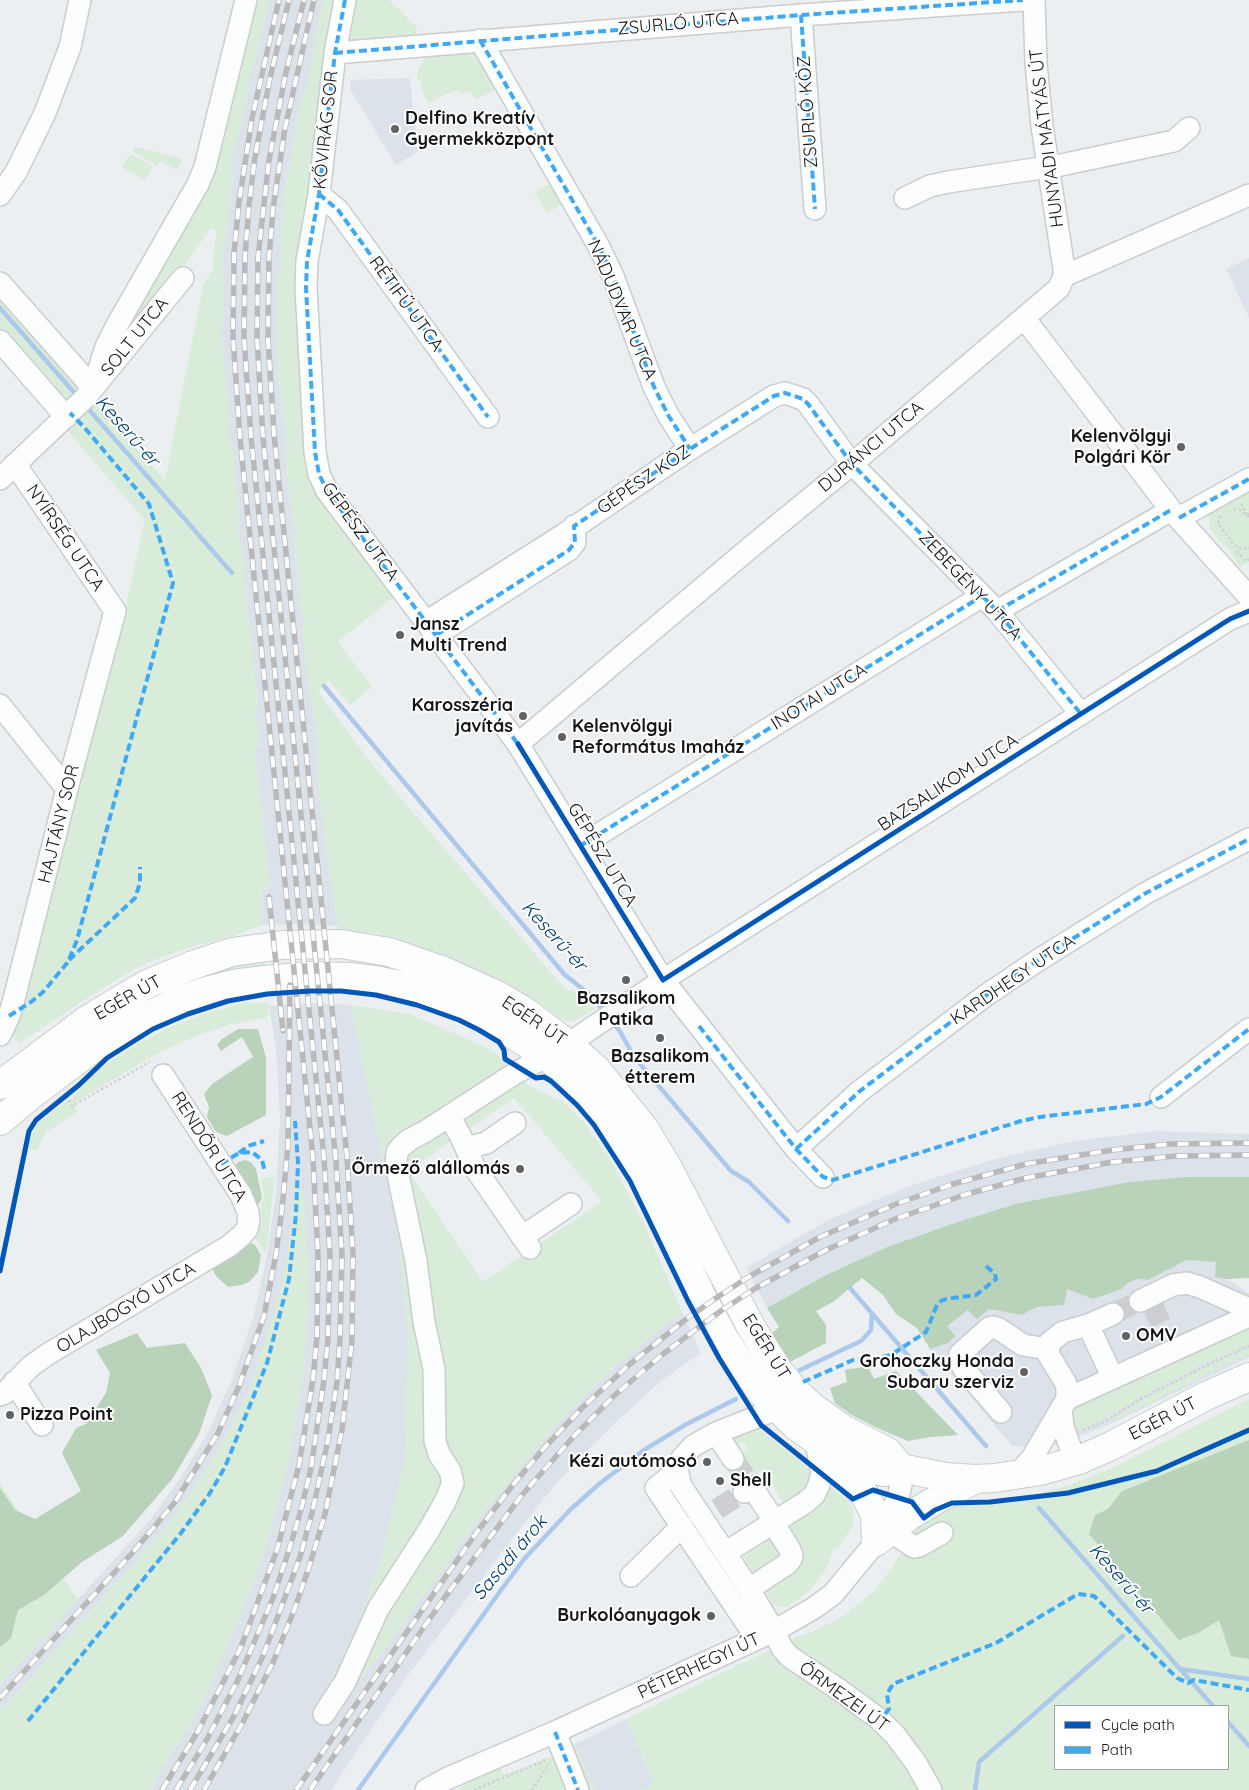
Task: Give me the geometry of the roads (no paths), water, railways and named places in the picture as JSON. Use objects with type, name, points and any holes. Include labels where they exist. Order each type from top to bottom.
[{"type":"main road","name":"EGÉR ÚT","points":[[8,1080],[87,1020],[147,984],[193,965],[232,952],[283,945],[340,944],[388,952],[451,974],[499,996],[522,1010],[557,1050],[574,1080],[608,1120],[633,1156],[663,1211],[701,1295],[725,1340],[763,1394],[797,1427],[819,1442],[869,1469],[884,1472],[901,1468],[945,1477],[976,1479],[1016,1476],[1040,1471],[1079,1460],[1111,1446],[1206,1396],[1249,1377]]},
{"type":"main road","name":"EGÉR ÚT","points":[[0,1121],[96,1046],[145,1017],[206,991],[234,984],[272,979],[310,976],[349,977],[408,987],[443,998],[485,1016],[513,1033],[557,1050],[597,1070],[644,1128],[688,1204],[751,1327],[778,1370],[794,1390],[810,1405],[843,1429],[888,1452],[901,1468]]},
{"type":"main road","points":[[0,1109],[8,1080]]},
{"type":"main road","points":[[819,1442],[834,1465],[864,1494],[875,1514],[883,1537],[914,1513],[954,1489],[976,1479]]},
{"type":"street","points":[[0,195],[16,172],[45,113],[70,47],[80,0]]},
{"type":"street","points":[[79,403],[117,325],[198,184],[207,158],[246,0]]},
{"type":"street","name":"KŐVIRÁG SOR","points":[[307,261],[320,194],[334,52],[345,0]]},
{"type":"street","name":"ZSURLÓ UTCA","points":[[334,52],[801,15],[1023,0]]},
{"type":"street","name":"HUNYADI MÁTYÁS ÚT","points":[[1034,0],[1036,63],[1048,166],[1064,276]]},
{"type":"street","name":"ZSURLÓ KÖZ","points":[[801,15],[815,209]]},
{"type":"street","name":"NÁDUDVAR UTCA","points":[[480,40],[598,245],[613,276],[654,387],[668,415],[690,449]]},
{"type":"street","points":[[905,198],[930,186],[948,182],[1061,165],[1174,141],[1189,128]]},
{"type":"street","name":"RÉTIFŰ UTCA","points":[[320,194],[338,210],[488,417]]},
{"type":"street","points":[[1064,276],[1249,195]]},
{"type":"street","name":"GÉPÉSZ UTCA","points":[[307,261],[306,298],[315,452],[319,474],[326,491],[518,744],[663,980],[796,1149],[822,1178]]},
{"type":"street","name":"DURÁNCI UTCA","points":[[518,744],[1059,288],[1064,276]]},
{"type":"street","name":"SOLT UTCA","points":[[0,479],[79,403],[183,278]]},
{"type":"street","points":[[0,283],[79,403]]},
{"type":"street","points":[[1024,318],[1175,514],[1249,596]]},
{"type":"street","points":[[0,341],[79,403]]},
{"type":"street","name":"GÉPÉSZ KÖZ","points":[[431,629],[569,550],[575,542],[574,526],[774,396],[784,393],[803,399],[852,464]]},
{"type":"street","name":"NYÍRSÉG UTCA","points":[[15,464],[115,611]]},
{"type":"street","name":"ZEBEGÉNY UTCA","points":[[852,464],[997,611],[1081,714]]},
{"type":"street","points":[[997,611],[1175,514],[1249,479]]},
{"type":"street","name":"INOTAI UTCA","points":[[580,846],[982,596]]},
{"type":"street","name":"HAJTÁNY SOR","points":[[0,1035],[9,1016],[7,991],[67,789],[115,611]]},
{"type":"street","name":"BAZSALIKOM UTCA","points":[[324,1714],[345,1682],[378,1609],[429,1530],[445,1502],[453,1483],[450,1471],[439,1454],[435,1441],[434,1369],[426,1331],[416,1261],[396,1165],[397,1152],[400,1146],[514,1074],[557,1050],[663,980],[1230,619],[1249,611]]},
{"type":"street","points":[[0,705],[67,789]]},
{"type":"street","name":"KARDHEGY UTCA","points":[[796,1149],[860,1091],[985,996],[1029,966],[1146,893],[1249,839]]},
{"type":"street","points":[[1161,1097],[1249,1029]]},
{"type":"street","name":"RENDŐR UTCA","points":[[163,1075],[242,1195],[249,1220]]},
{"type":"street","points":[[449,1116],[475,1168],[526,1243],[571,1204]]},
{"type":"street","points":[[466,1148],[486,1142],[515,1123]]},
{"type":"street","name":"OLAJBOGYÓ UTCA","points":[[7,1388],[31,1366],[48,1354],[229,1246],[244,1232],[249,1220]]},
{"type":"street","points":[[1147,1301],[1173,1285],[1187,1283],[1249,1309]]},
{"type":"street","points":[[1079,1460],[1065,1436],[1064,1404],[1067,1388],[1050,1358],[1048,1350],[1050,1342],[1057,1335],[1088,1325],[1113,1314]]},
{"type":"street","points":[[1016,1476],[1032,1458],[1064,1404],[1113,1378],[1170,1342],[1249,1316]]},
{"type":"street","points":[[1088,1325],[1113,1378]]},
{"type":"street","points":[[1001,1412],[964,1369],[959,1360],[960,1354],[989,1328],[993,1327],[1023,1345],[1048,1350]]},
{"type":"street","points":[[7,1388],[42,1425]]},
{"type":"street","points":[[766,1635],[749,1589],[725,1553],[710,1514],[681,1486],[678,1470],[682,1458],[688,1450],[716,1433],[778,1408]]},
{"type":"street","points":[[716,1433],[733,1459]]},
{"type":"street","points":[[725,1553],[806,1502],[816,1491],[822,1473],[819,1442]]},
{"type":"street","name":"PÉTERHEGYI ÚT","points":[[426,1790],[446,1779],[555,1732],[766,1635],[800,1617],[833,1594],[883,1537],[898,1498],[901,1485],[901,1468]]},
{"type":"street","points":[[678,1470],[656,1488],[682,1526],[766,1635]]},
{"type":"street","points":[[748,1486],[774,1522],[792,1555],[787,1564],[749,1589]]},
{"type":"street","points":[[631,1576],[682,1526]]},
{"type":"street","points":[[883,1537],[914,1547],[922,1545],[942,1533]]},
{"type":"street","name":"ŐRMEZEI ÚT","points":[[766,1635],[790,1657],[879,1719],[895,1735],[916,1763],[931,1790]]},
{"type":"street","points":[[555,1732],[578,1790]]},
{"type":"waterway","name":"Keserű-ér","points":[[0,308],[78,397]]},
{"type":"waterway","name":"Keserű-ér","points":[[85,405],[232,573]]},
{"type":"waterway","name":"Keserű-ér","points":[[324,686],[564,974],[590,995],[605,1013]]},
{"type":"waterway","name":"Keserű-ér","points":[[611,1021],[619,1030],[635,1058],[731,1171],[749,1182],[788,1221]]},
{"type":"waterway","name":"Keserű-ér","points":[[850,1288],[986,1446]]},
{"type":"waterway","name":"Sasadi árok","points":[[800,1370],[861,1341],[871,1330],[872,1313]]},
{"type":"waterway","name":"Sasadi árok","points":[[358,1790],[525,1558],[570,1510],[599,1484],[644,1450],[685,1425],[736,1399]]},
{"type":"waterway","name":"Keserű-ér","points":[[1039,1508],[1180,1669],[1249,1679]]},
{"type":"waterway","points":[[975,1790],[979,1762],[1123,1636]]},
{"type":"waterway","name":"Keserű-ér","points":[[1181,1670],[1212,1705]]},
{"type":"waterway","name":"Keserű-ér","points":[[1229,1723],[1249,1746]]},
{"type":"tunnel","points":[[1113,1314],[1140,1301]]},
{"type":"tunnel","points":[[1152,1304],[1166,1335]]},
{"type":"tunnel","points":[[733,1459],[748,1480]]},
{"type":"tunnel","points":[[717,1509],[744,1492]]},
{"type":"railway","points":[[162,1790],[198,1731],[241,1647],[277,1550],[299,1465],[313,1379],[317,1337],[318,1255],[313,1158],[240,438],[233,338],[234,254],[239,202],[252,118],[279,0]]},
{"type":"railway","points":[[176,1790],[206,1741],[237,1682],[273,1598],[301,1510],[311,1468],[328,1338],[330,1255],[324,1158],[251,436],[244,338],[245,256],[255,157],[270,78],[289,0]]},
{"type":"railway","points":[[190,1790],[234,1716],[263,1656],[300,1557],[328,1440],[337,1381],[340,1338],[342,1255],[336,1162],[263,438],[257,338],[258,257],[269,160],[286,72],[304,0]]},
{"type":"railway","points":[[204,1790],[243,1722],[274,1660],[311,1561],[325,1514],[342,1430],[352,1340],[353,1254],[347,1157],[274,434],[268,339],[269,258],[273,209],[285,128],[314,0]]},
{"type":"railway","points":[[269,897],[283,1031]]},
{"type":"railway","points":[[0,1698],[134,1551],[175,1502],[218,1433],[239,1386],[264,1316],[276,1254],[282,1209],[288,1145],[290,985]]},
{"type":"railway","points":[[296,1790],[477,1532],[545,1447],[583,1407],[630,1364],[716,1298],[750,1276],[820,1237],[896,1204],[953,1184],[1026,1164],[1112,1150],[1171,1144],[1249,1143]]},
{"type":"railway","points":[[310,1790],[445,1597],[522,1495],[575,1435],[616,1394],[663,1354],[722,1310],[756,1288],[826,1250],[895,1219],[967,1194],[1026,1178],[1113,1162],[1176,1156],[1249,1155]]},
{"type":"place","name":"Delfino Kreatív Gyermekközpont","points":[[395,129]]},
{"type":"place","name":"Kelenvölgyi Polgári Kör","points":[[1181,447]]},
{"type":"place","name":"Jansz Multi Trend","points":[[400,635]]},
{"type":"place","name":"Karosszéria javítás","points":[[523,716]]},
{"type":"place","name":"Kelenvölgyi Református Imaház","points":[[562,737]]},
{"type":"place","name":"Bazsalikom Patika","points":[[626,980]]},
{"type":"place","name":"Bazsalikom étterem","points":[[660,1038]]},
{"type":"place","name":"Őrmező alállomás","points":[[520,1169]]},
{"type":"place","name":"OMV","points":[[1126,1336]]},
{"type":"place","name":"Grohoczky Honda Subaru szerviz","points":[[1024,1372]]},
{"type":"place","name":"Pizza Point","points":[[10,1415]]},
{"type":"place","name":"Kézi autómosó","points":[[707,1462]]},
{"type":"place","name":"Shell","points":[[720,1481]]},
{"type":"place","name":"Burkolóanyagok","points":[[711,1616]]}]
